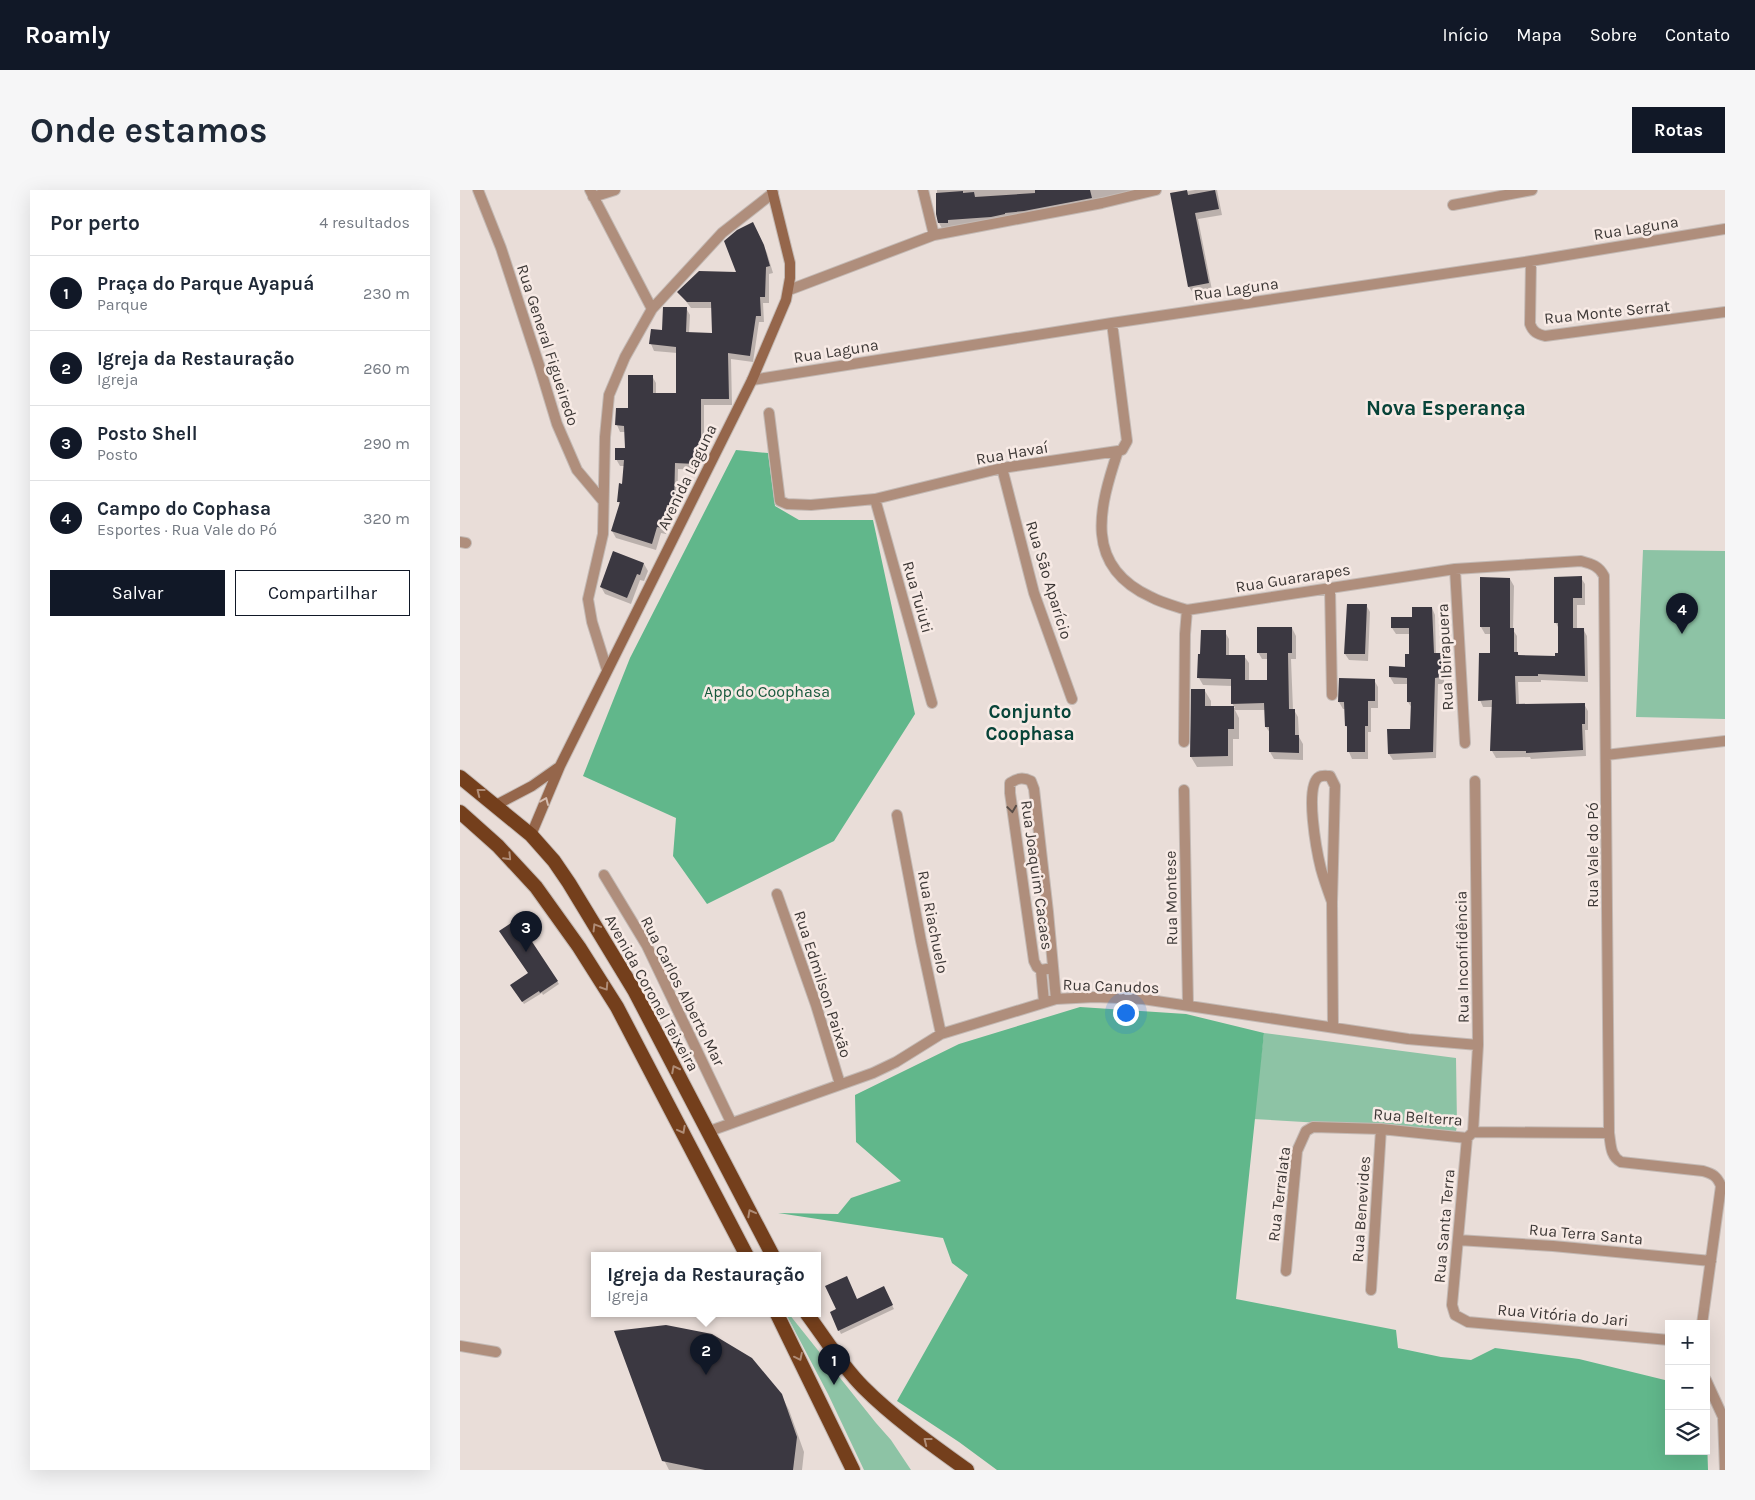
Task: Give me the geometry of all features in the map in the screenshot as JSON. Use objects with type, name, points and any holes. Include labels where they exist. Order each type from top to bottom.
[{"type":"highway","name":"Avenida Coronel Teixeira","points":[[460,777],[531,835],[554,861],[569,883],[634,990],[707,1132],[772,1252]]},
{"type":"highway","points":[[460,812],[498,846],[536,887],[579,947],[617,1007],[745,1252]]},
{"type":"highway","points":[[778,1317],[853,1470]]},
{"type":"highway","points":[[809,1317],[862,1386],[901,1421],[967,1470]]},
{"type":"main road","name":"Avenida Laguna","points":[[531,835],[560,766],[752,380],[789,290],[790,263],[772,191]]},
{"type":"main road","name":"Avenida Laguna","points":[[496,805],[526,790],[560,766]]},
{"type":"street","name":"Rua General Figueiredo","points":[[478,190],[504,257],[557,424],[577,470],[603,501]]},
{"type":"street","points":[[615,190],[592,194],[652,309]]},
{"type":"street","points":[[923,190],[934,234]]},
{"type":"street","points":[[789,290],[934,234],[1102,203],[1156,190]]},
{"type":"street","points":[[1453,205],[1532,190]]},
{"type":"street","points":[[607,670],[592,622],[588,599],[603,534],[609,395],[625,357],[652,309],[722,233],[772,191]]},
{"type":"street","name":"Rua Laguna","points":[[752,380],[1112,323],[1531,261],[1725,229]]},
{"type":"street","name":"Rua Monte Serrat","points":[[1531,261],[1530,324],[1532,330],[1538,335],[1545,336],[1725,312]]},
{"type":"street","points":[[1112,323],[1127,441],[1122,450],[1118,451]]},
{"type":"street","name":"Rua Havaí","points":[[769,413],[780,501],[787,504],[811,505],[875,499],[1002,468],[1118,451]]},
{"type":"street","name":"Rua Guararapes","points":[[1118,451],[1110,476],[1100,524],[1103,546],[1109,561],[1125,581],[1150,597],[1187,610],[1455,569],[1581,561],[1594,564],[1601,570],[1604,576]]},
{"type":"street","name":"Rua São Aparício","points":[[1002,468],[1034,593],[1072,699]]},
{"type":"street","name":"Rua Tuiuti","points":[[875,499],[932,703]]},
{"type":"street","name":"Rua Ibirapuera","points":[[1455,569],[1465,743]]},
{"type":"street","name":"Rua Vale do Pó","points":[[1604,576],[1609,1133],[1612,1152],[1615,1158],[1622,1162],[1703,1171],[1713,1174],[1718,1179],[1721,1186],[1711,1260]]},
{"type":"street","points":[[1330,588],[1332,695]]},
{"type":"street","points":[[1184,742],[1187,610]]},
{"type":"street","points":[[1606,755],[1725,741]]},
{"type":"street","points":[[1332,902],[1320,867],[1314,830],[1312,795],[1314,781],[1324,775],[1330,776],[1335,786],[1332,902],[1333,1027]]},
{"type":"street","name":"Rua Joaquim Cacaes","points":[[1044,1002],[1041,970],[1034,961],[1010,793],[1010,783],[1016,779],[1025,778],[1031,781],[1037,807],[1056,999]]},
{"type":"street","name":"Rua Inconfidência","points":[[1470,1135],[1478,1044],[1475,781]]},
{"type":"street","name":"Rua Montese","points":[[1184,790],[1188,1005]]},
{"type":"street","name":"Rua Riachuelo","points":[[897,815],[941,1034]]},
{"type":"street","name":"Rua Carlos Alberto Mar","points":[[604,876],[647,946],[731,1122]]},
{"type":"street","name":"Rua Edmilson Paixão","points":[[777,894],[816,1005],[840,1084]]},
{"type":"street","name":"Rua Joaquim Cacaes","points":[[1041,970],[1053,968]]},
{"type":"street","name":"Rua Canudos","points":[[707,1132],[873,1073],[896,1062],[941,1034],[1056,999],[1143,999],[1408,1040],[1478,1044]]},
{"type":"street","name":"Rua Belterra","points":[[1314,1127],[1470,1135],[1609,1133]]},
{"type":"street","name":"Rua Terralata","points":[[1286,1271],[1297,1151],[1306,1131],[1314,1127]]},
{"type":"street","name":"Rua Benevides","points":[[1371,1290],[1381,1129]]},
{"type":"street","name":"Rua Santa Terra","points":[[1455,1315],[1452,1305],[1470,1135]]},
{"type":"street","name":"Rua Terra Santa","points":[[1458,1240],[1553,1246],[1711,1260]]},
{"type":"street","points":[[1703,1320],[1711,1260]]},
{"type":"street","name":"Rua Vitória do Jari","points":[[1455,1315],[1468,1322],[1665,1340]]},
{"type":"street","points":[[460,1346],[496,1352]]},
{"type":"street","points":[[1710,1388],[1724,1417],[1724,1470]]},
{"type":"green space","name":"App do Coophasa","points":[[736,450],[768,453],[775,506],[799,520],[873,520],[915,714],[834,841],[707,904],[673,856],[676,818],[583,776],[630,658]]},
{"type":"green space","points":[[1643,550],[1725,551],[1725,719],[1636,717]]},
{"type":"green space","points":[[1080,1007],[1186,1014],[1264,1033],[1236,1299],[1396,1330],[1398,1348],[1441,1357],[1471,1360],[1495,1348],[1579,1359],[1665,1380],[1665,1455],[1708,1455],[1708,1470],[997,1470],[897,1401],[968,1275],[952,1263],[943,1238],[778,1213],[838,1214],[851,1198],[901,1181],[856,1142],[855,1095],[959,1044]]},
{"type":"green space","points":[[1264,1033],[1456,1058],[1456,1131],[1253,1119]]},
{"type":"green space","points":[[788,1317],[791,1317],[891,1440],[911,1470],[864,1470],[828,1394]]},
{"type":"building","points":[[1035,190],[1090,190],[1092,198],[991,217],[948,220],[948,223],[938,223],[936,193],[974,192],[975,197],[1035,193]]},
{"type":"building","points":[[1187,190],[1188,195],[1215,190],[1219,209],[1195,213],[1209,283],[1188,287],[1170,193]]},
{"type":"building","points":[[753,222],[764,245],[770,266],[766,267],[765,297],[760,297],[761,316],[756,316],[750,356],[728,353],[729,399],[701,399],[701,447],[697,447],[696,464],[675,463],[674,505],[667,505],[663,528],[657,527],[652,544],[611,531],[620,502],[617,502],[619,483],[622,484],[624,460],[615,460],[615,448],[625,448],[624,426],[615,425],[616,408],[628,408],[628,375],[653,375],[653,393],[676,393],[676,347],[649,344],[651,329],[662,330],[663,307],[687,307],[686,332],[712,333],[711,302],[687,302],[677,292],[699,271],[736,272],[724,241],[737,230]]},
{"type":"building","points":[[613,551],[644,563],[640,575],[637,574],[627,598],[600,587]]},
{"type":"building","points":[[1582,576],[1582,598],[1573,598],[1573,628],[1584,628],[1585,676],[1538,674],[1538,676],[1515,676],[1516,704],[1585,703],[1585,724],[1582,724],[1583,750],[1526,753],[1526,751],[1490,751],[1492,700],[1478,701],[1479,653],[1490,653],[1490,627],[1480,627],[1480,577],[1510,578],[1510,628],[1514,628],[1514,652],[1518,652],[1518,655],[1555,656],[1555,653],[1558,653],[1558,623],[1554,623],[1554,577]]},
{"type":"building","points":[[1347,604],[1367,604],[1365,654],[1344,654]]},
{"type":"building","points":[[1412,607],[1432,607],[1434,653],[1441,653],[1441,677],[1435,678],[1433,752],[1388,754],[1387,729],[1410,729],[1411,702],[1407,702],[1407,678],[1389,677],[1389,666],[1405,667],[1405,654],[1409,654],[1409,628],[1391,628],[1391,617],[1412,617]]},
{"type":"building","points":[[1257,627],[1292,627],[1292,653],[1288,653],[1289,709],[1295,709],[1295,735],[1299,735],[1299,753],[1269,752],[1269,727],[1265,727],[1264,703],[1231,704],[1231,679],[1197,678],[1201,630],[1226,630],[1226,655],[1245,655],[1245,680],[1267,680],[1267,653],[1257,653]]},
{"type":"building","points":[[1339,678],[1375,679],[1375,701],[1368,701],[1368,726],[1365,726],[1365,752],[1347,752],[1347,726],[1345,726],[1344,702],[1338,702]]},
{"type":"building","points":[[1191,689],[1205,689],[1205,706],[1234,706],[1234,729],[1228,729],[1228,756],[1190,757]]},
{"type":"building","points":[[517,919],[558,981],[522,1002],[510,985],[528,973],[499,931]]},
{"type":"building","points":[[847,1276],[857,1299],[884,1286],[893,1305],[838,1331],[830,1312],[836,1309],[825,1286]]},
{"type":"building","points":[[666,1325],[712,1334],[752,1358],[782,1394],[797,1437],[793,1470],[705,1470],[662,1461],[614,1331]]},
{"type":"place","name":"Campo do Cophasa","points":[[1682,634]]},
{"type":"place","name":"Posto Shell","points":[[526,952]]},
{"type":"place","name":"Igreja da Restauração","points":[[706,1375]]},
{"type":"place","name":"Praça do Parque Ayapuá","points":[[834,1385]]},
{"type":"district","name":"Nova Esperança","points":[[1446,408]]},
{"type":"district","name":"Conjunto Coophasa","points":[[1030,723]]}]
